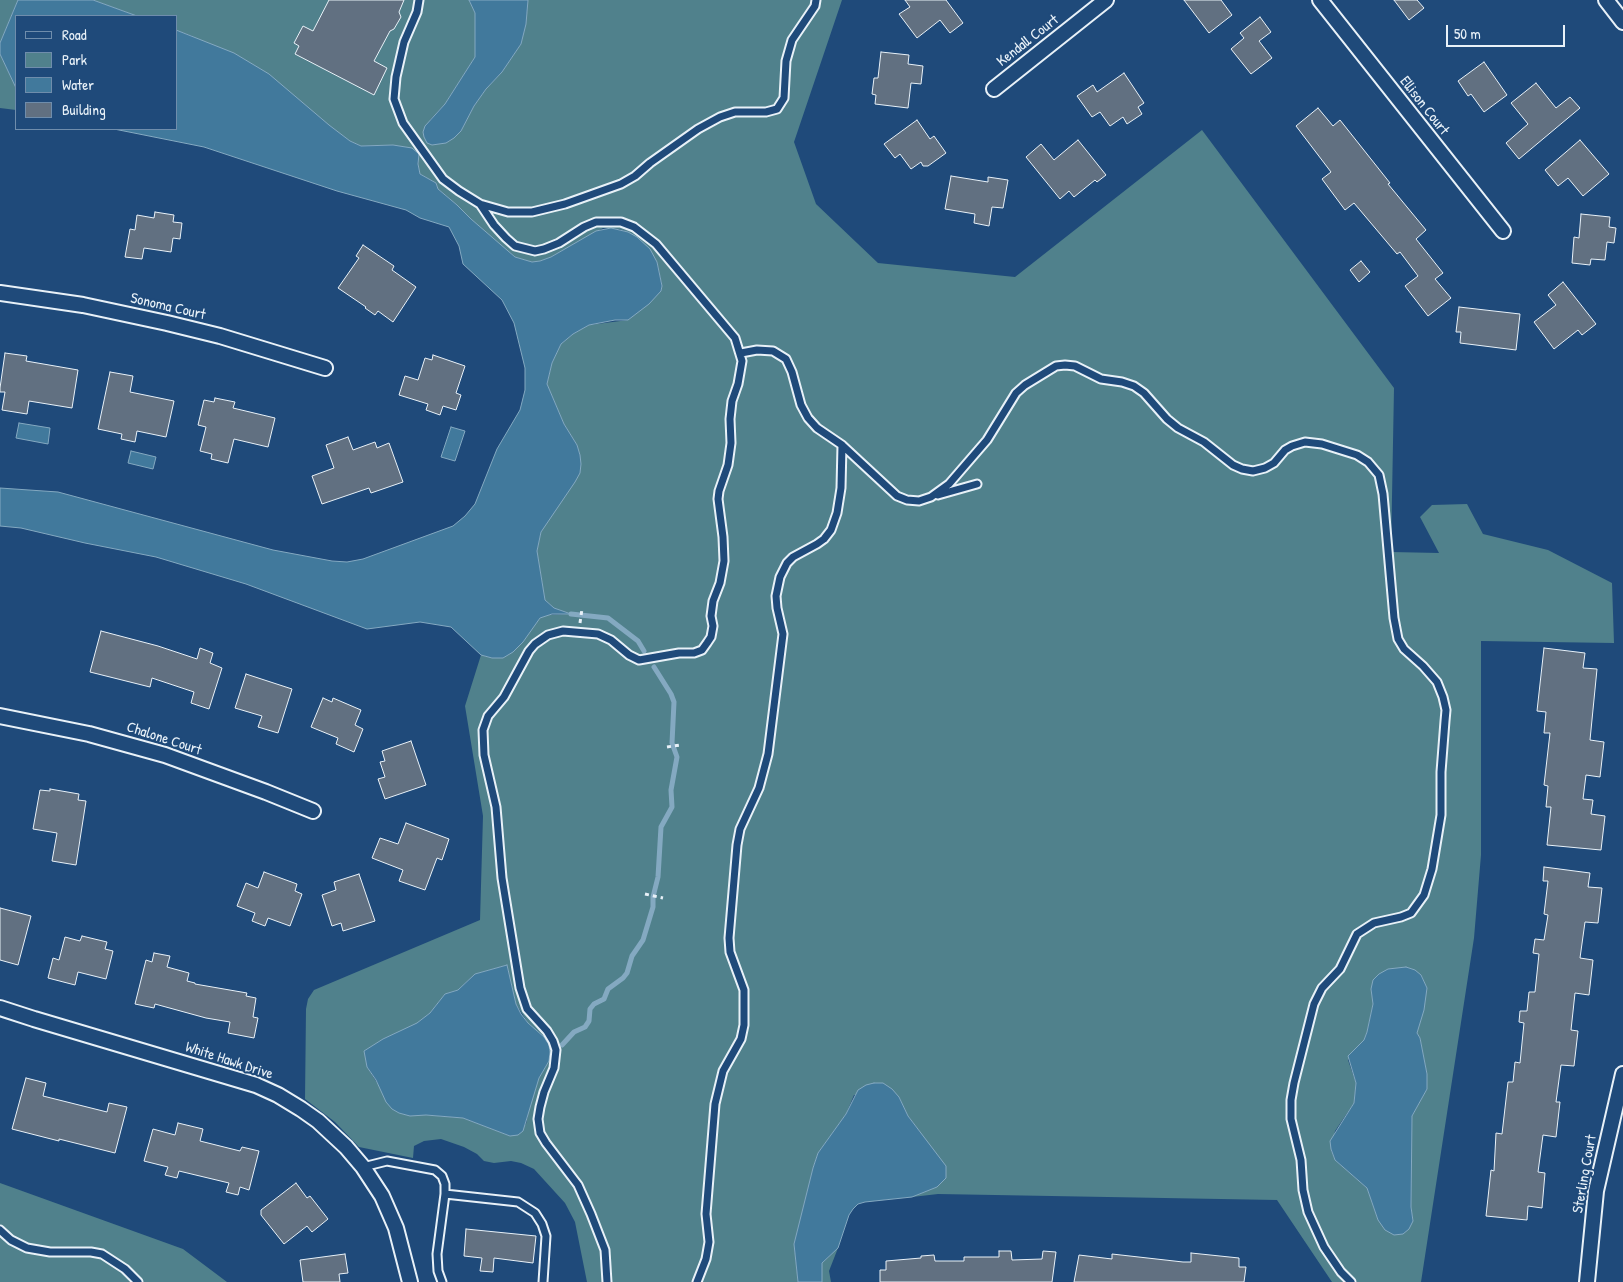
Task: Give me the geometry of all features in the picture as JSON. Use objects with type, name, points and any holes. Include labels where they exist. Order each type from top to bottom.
[{"type":"street","name":"Kendall Court","points":[[994,89],[1106,0]]},
{"type":"street","name":"Ellison Court","points":[[1320,0],[1503,231]]},
{"type":"street","points":[[1606,0],[1623,22]]},
{"type":"street","name":"Sonoma Court","points":[[0,292],[83,305],[168,323],[220,336],[325,368]]},
{"type":"street","name":"Chalone Court","points":[[0,716],[89,734],[165,756],[313,811]]},
{"type":"street","name":"White Hawk Drive","points":[[0,1008],[256,1085],[278,1095],[318,1121],[363,1167],[382,1196],[396,1228],[410,1282]]},
{"type":"street","name":"Sterling Court","points":[[1587,1282],[1596,1190],[1623,1074]]},
{"type":"lane","points":[[419,0],[417,12],[404,42],[396,77],[394,99],[398,112],[403,123],[443,179],[480,204],[508,212],[532,212],[565,204],[620,184],[635,176],[665,151],[720,117],[735,112],[766,112],[776,109],[784,98],[786,61],[792,40],[815,6],[816,0]]},
{"type":"lane","points":[[480,204],[494,225],[515,246],[535,251],[559,243],[584,227],[596,222],[621,222],[634,227],[656,244],[735,338],[741,353],[741,370],[731,410],[731,443],[728,465],[718,499],[724,561],[711,616],[713,626],[711,636],[707,644],[702,650],[694,653],[679,653],[639,660],[629,655],[611,640],[598,634],[563,631],[548,635],[529,651],[504,697],[488,716],[483,730],[484,755],[496,807],[502,878],[520,988],[527,1009],[551,1037],[557,1056],[540,1107],[538,1119],[540,1133],[578,1185],[606,1250],[607,1282]]},
{"type":"lane","points":[[741,353],[757,350],[773,352],[786,359],[792,372],[801,405],[808,418],[817,428],[842,445],[897,496],[907,500],[919,501],[977,484]]},
{"type":"lane","points":[[931,497],[949,484],[988,440],[1016,393],[1025,384],[1056,366],[1065,365],[1075,366],[1101,379],[1134,386],[1144,393],[1167,419],[1178,428],[1204,442],[1233,465],[1242,469],[1253,471],[1266,468],[1286,450],[1304,442],[1322,444],[1357,455],[1368,462],[1379,475],[1383,494],[1394,618],[1400,644],[1437,682],[1446,710],[1441,772],[1441,815],[1432,869],[1424,895],[1414,910],[1407,915],[1360,930],[1354,938],[1340,968],[1327,982],[1314,1004],[1299,1059],[1291,1100],[1291,1119],[1301,1160],[1303,1190],[1308,1212],[1324,1247],[1341,1272],[1351,1282]]},
{"type":"lane","points":[[697,1282],[706,1259],[709,1242],[706,1214],[715,1104],[724,1071],[740,1039],[744,1025],[744,990],[730,952],[729,938],[740,829],[764,776],[772,727],[783,634],[776,608],[776,596],[780,577],[787,563],[793,557],[824,539],[831,530],[842,488],[842,445]]},
{"type":"lane","points":[[363,1167],[387,1161],[435,1170],[442,1176],[445,1184],[445,1194],[437,1254],[438,1272],[442,1282]]},
{"type":"lane","points":[[445,1194],[518,1202],[535,1213],[542,1224],[546,1236],[543,1282]]},
{"type":"lane","points":[[0,1230],[11,1240],[27,1248],[50,1252],[91,1252],[102,1254],[138,1282]]},
{"type":"path","points":[[580,624],[582,609]]},
{"type":"path","points":[[667,747],[680,745]]},
{"type":"path","points":[[645,894],[663,898]]},
{"type":"green space","points":[[0,0],[18,0],[0,43]]},
{"type":"green space","points":[[93,0],[469,0],[475,13],[475,57],[445,104],[430,120],[454,138],[461,131],[474,106],[486,89],[502,72],[521,44],[526,24],[528,0],[842,0],[794,142],[816,204],[878,263],[1015,277],[1202,130],[1394,388],[1391,552],[1439,553],[1420,517],[1432,505],[1467,504],[1483,534],[1548,550],[1612,583],[1614,643],[1481,641],[1481,855],[1474,938],[1421,1282],[1332,1282],[1277,1200],[938,1194],[912,1197],[937,1187],[920,1132],[908,1116],[899,1097],[854,1095],[846,1114],[818,1153],[813,1168],[794,1244],[798,1282],[587,1282],[575,1222],[565,1203],[534,1169],[511,1161],[494,1163],[484,1161],[477,1154],[464,1147],[441,1139],[424,1141],[414,1146],[413,1158],[359,1147],[335,1122],[305,1099],[306,1009],[308,999],[314,990],[480,920],[483,816],[465,706],[481,655],[492,658],[523,642],[537,621],[544,615],[570,614],[554,608],[545,600],[537,551],[541,532],[580,455],[547,384],[552,363],[561,344],[573,334],[589,325],[628,320],[661,291],[662,285],[657,262],[628,232],[619,229],[603,228],[551,257],[540,261],[532,262],[515,257],[470,219],[438,189],[436,183],[420,174],[418,165],[419,154],[393,145],[361,146],[350,141],[192,36],[178,31],[178,15],[134,15]],"holes":[[[507,965],[516,1004],[528,1023],[544,1037],[549,1061],[539,1078],[526,1124],[510,1136],[463,1118],[399,1113],[367,1067],[365,1051],[383,1039],[417,1024],[430,1013],[445,994],[458,990],[475,974]],[[1421,975],[1427,988],[1417,1033],[1420,1038],[1427,1074],[1427,1089],[1412,1116],[1411,1207],[1413,1221],[1378,1220],[1367,1188],[1335,1160],[1331,1150],[1335,1131],[1354,1103],[1356,1083],[1348,1060],[1364,1040],[1367,1032],[1373,1004],[1371,989]]]},
{"type":"green space","points":[[0,54],[15,86],[15,110],[0,108]]},
{"type":"green space","points":[[0,1183],[183,1249],[227,1282],[0,1282]]},
{"type":"green space","points":[[838,1248],[829,1271],[831,1282],[822,1282],[822,1263]]},
{"type":"water","points":[[18,0],[93,0],[134,15],[15,15],[15,86],[0,54],[0,43]]},
{"type":"water","points":[[469,0],[528,0],[526,24],[521,44],[502,72],[486,89],[474,106],[461,131],[446,143],[432,145],[427,143],[424,137],[425,126],[445,104],[475,57],[475,13]]},
{"type":"water","points":[[178,31],[234,53],[269,74],[350,141],[361,146],[393,145],[412,148],[419,154],[420,174],[436,183],[438,189],[515,257],[532,262],[540,261],[551,257],[596,231],[611,228],[628,232],[637,237],[650,249],[657,262],[662,286],[661,291],[649,304],[628,320],[615,320],[589,325],[573,334],[561,344],[552,363],[547,384],[564,424],[577,445],[581,464],[580,473],[575,482],[541,532],[537,551],[545,600],[554,608],[571,614],[552,614],[540,618],[523,642],[513,652],[503,658],[492,658],[481,655],[451,627],[420,622],[367,629],[246,584],[156,557],[21,528],[0,526],[0,488],[58,492],[273,550],[347,562],[363,559],[453,526],[475,504],[497,449],[520,410],[525,390],[525,368],[514,323],[502,300],[463,264],[459,246],[449,227],[420,218],[406,210],[337,191],[204,147],[119,130],[178,130]]},
{"type":"water","points":[[19,423],[50,428],[48,444],[16,438]]},
{"type":"water","points":[[451,427],[465,431],[455,461],[441,457]]},
{"type":"water","points":[[131,451],[156,457],[153,469],[128,463]]},
{"type":"water","points":[[507,965],[516,1004],[528,1023],[544,1037],[549,1045],[550,1052],[549,1061],[539,1078],[523,1131],[518,1135],[510,1136],[463,1118],[426,1115],[410,1116],[392,1109],[386,1102],[376,1080],[367,1067],[364,1051],[383,1039],[417,1023],[430,1013],[445,994],[458,990],[475,974]]},
{"type":"water","points":[[1406,967],[1415,970],[1421,975],[1427,988],[1424,1010],[1417,1033],[1420,1038],[1427,1074],[1427,1089],[1412,1116],[1411,1207],[1413,1221],[1409,1229],[1403,1234],[1394,1235],[1385,1230],[1378,1220],[1367,1188],[1335,1160],[1330,1141],[1354,1103],[1356,1083],[1348,1056],[1364,1040],[1367,1032],[1373,1004],[1371,989],[1373,980],[1388,969]]},
{"type":"water","points":[[874,1083],[883,1083],[899,1097],[908,1116],[946,1166],[946,1178],[937,1187],[912,1197],[858,1204],[849,1215],[838,1248],[822,1263],[822,1282],[798,1282],[794,1244],[818,1153],[846,1114],[858,1090]]},
{"type":"building","points":[[329,0],[404,0],[399,12],[401,17],[394,29],[390,31],[374,61],[387,68],[374,95],[295,54],[299,46],[294,43],[303,26],[313,31]]},
{"type":"building","points":[[905,0],[946,0],[963,23],[950,33],[940,20],[917,38],[899,14],[910,7]]},
{"type":"building","points":[[1184,0],[1221,0],[1232,15],[1209,33]]},
{"type":"building","points":[[1394,0],[1417,0],[1424,8],[1409,20]]},
{"type":"building","points":[[1260,17],[1271,32],[1259,41],[1272,58],[1251,74],[1231,49],[1244,38],[1240,33]]},
{"type":"building","points":[[881,52],[909,55],[908,64],[923,66],[921,84],[911,83],[908,108],[875,104],[876,95],[872,94],[874,78],[878,78]]},
{"type":"building","points":[[1484,62],[1507,95],[1484,112],[1471,94],[1468,96],[1458,81]]},
{"type":"building","points":[[1124,73],[1144,103],[1138,107],[1142,114],[1127,124],[1123,117],[1110,126],[1100,112],[1092,117],[1077,96],[1093,85],[1097,92]]},
{"type":"building","points":[[1536,83],[1556,108],[1570,97],[1580,108],[1519,159],[1506,143],[1528,124],[1511,103]]},
{"type":"building","points":[[1318,108],[1333,126],[1340,120],[1390,183],[1388,184],[1426,230],[1416,239],[1443,273],[1435,279],[1451,298],[1428,316],[1405,286],[1418,276],[1400,252],[1397,254],[1354,203],[1345,210],[1322,179],[1331,172],[1296,126]]},
{"type":"building","points":[[917,120],[930,139],[934,136],[946,153],[928,166],[923,166],[921,162],[911,169],[900,154],[895,158],[884,144]]},
{"type":"building","points":[[1078,140],[1106,175],[1097,182],[1095,180],[1074,197],[1069,191],[1060,199],[1026,157],[1041,144],[1054,160]]},
{"type":"building","points":[[1580,140],[1609,174],[1583,196],[1568,178],[1558,186],[1545,170]]},
{"type":"building","points":[[951,176],[988,182],[988,177],[1008,180],[1003,208],[992,207],[989,226],[974,223],[975,214],[945,209]]},
{"type":"building","points":[[155,212],[174,215],[173,222],[182,223],[180,239],[173,238],[171,252],[144,248],[142,259],[125,257],[130,229],[135,230],[137,215],[154,218]]},
{"type":"building","points":[[1581,214],[1610,217],[1609,227],[1616,228],[1614,243],[1607,242],[1605,260],[1591,259],[1590,265],[1572,263],[1574,237],[1579,238]]},
{"type":"building","points":[[363,245],[394,266],[392,270],[416,287],[393,322],[378,311],[375,315],[338,288],[359,258],[356,256]]},
{"type":"building","points":[[1361,261],[1370,272],[1359,282],[1350,270]]},
{"type":"building","points":[[1563,282],[1596,324],[1582,335],[1578,330],[1554,349],[1534,322],[1556,305],[1548,295]]},
{"type":"building","points":[[1459,307],[1520,314],[1516,350],[1460,343],[1461,332],[1456,332]]},
{"type":"building","points":[[5,353],[27,356],[26,361],[78,370],[72,408],[29,401],[27,414],[2,410],[5,392],[0,392],[0,388]]},
{"type":"building","points":[[433,355],[465,366],[456,393],[461,395],[456,410],[443,406],[440,415],[426,410],[428,404],[399,395],[405,376],[418,380],[425,358],[432,360]]},
{"type":"building","points":[[110,372],[133,376],[130,392],[174,401],[166,437],[137,431],[135,442],[121,439],[122,434],[98,429]]},
{"type":"building","points":[[215,398],[235,402],[233,408],[275,418],[268,447],[234,439],[228,463],[211,459],[212,454],[200,451],[206,427],[198,425],[204,400],[214,402]]},
{"type":"building","points":[[348,437],[353,450],[375,442],[377,448],[389,443],[403,482],[371,493],[369,488],[322,504],[312,476],[334,468],[326,445]]},
{"type":"building","points":[[101,631],[158,646],[197,659],[200,648],[213,653],[210,663],[222,668],[209,709],[191,703],[194,692],[152,678],[150,687],[90,672]]},
{"type":"building","points":[[1544,648],[1585,653],[1583,668],[1597,669],[1590,740],[1604,742],[1600,777],[1586,775],[1583,799],[1593,800],[1591,814],[1605,816],[1601,850],[1547,845],[1551,807],[1546,807],[1548,786],[1544,785],[1550,733],[1544,733],[1546,712],[1537,711]]},
{"type":"building","points":[[246,674],[292,689],[278,733],[258,727],[262,716],[235,708]]},
{"type":"building","points":[[323,698],[332,702],[333,698],[361,710],[355,725],[363,729],[354,752],[336,744],[338,738],[311,727]]},
{"type":"building","points":[[411,741],[426,785],[385,799],[378,779],[385,777],[380,762],[385,761],[382,751]]},
{"type":"building","points":[[50,789],[79,794],[78,800],[86,801],[76,865],[52,861],[57,833],[33,829],[40,790],[50,791]]},
{"type":"building","points":[[406,823],[449,839],[442,860],[437,858],[425,890],[399,881],[403,870],[372,858],[380,838],[398,844]]},
{"type":"building","points":[[1544,867],[1590,873],[1588,887],[1602,888],[1598,923],[1585,922],[1580,958],[1593,960],[1589,995],[1575,993],[1571,1030],[1578,1031],[1574,1066],[1561,1065],[1556,1102],[1560,1102],[1556,1137],[1543,1135],[1538,1172],[1545,1173],[1542,1208],[1528,1206],[1527,1220],[1486,1216],[1491,1170],[1494,1171],[1496,1133],[1502,1134],[1508,1082],[1513,1082],[1515,1062],[1520,1063],[1524,1023],[1519,1022],[1520,1011],[1527,1011],[1529,992],[1535,992],[1539,954],[1533,953],[1535,939],[1544,940],[1548,915],[1544,914],[1548,881],[1543,881]]},
{"type":"building","points":[[264,872],[297,884],[295,891],[302,894],[290,926],[268,918],[265,926],[252,921],[255,913],[237,906],[246,883],[258,888]]},
{"type":"building","points":[[359,874],[375,921],[343,931],[341,923],[332,926],[322,895],[336,890],[334,882]]},
{"type":"building","points":[[0,908],[31,916],[18,965],[0,960]]},
{"type":"building","points":[[82,936],[107,942],[105,949],[113,951],[106,979],[78,972],[75,985],[48,978],[53,958],[59,960],[65,937],[80,941]]},
{"type":"building","points":[[154,953],[170,956],[167,967],[189,973],[187,981],[247,993],[246,996],[256,998],[253,1017],[258,1018],[254,1038],[228,1033],[230,1022],[206,1018],[155,1004],[154,1008],[135,1004],[146,960],[152,962]]},
{"type":"building","points":[[26,1078],[46,1083],[43,1096],[107,1112],[109,1103],[127,1107],[115,1153],[12,1129]]},
{"type":"building","points":[[178,1123],[203,1129],[200,1141],[240,1151],[242,1147],[259,1151],[249,1190],[240,1187],[238,1195],[226,1192],[229,1183],[179,1171],[177,1178],[165,1175],[168,1167],[144,1161],[153,1129],[175,1135]]},
{"type":"building","points":[[296,1183],[307,1198],[310,1196],[328,1219],[312,1232],[307,1226],[284,1244],[261,1215],[261,1210]]},
{"type":"building","points":[[466,1229],[536,1236],[533,1263],[494,1258],[493,1272],[480,1271],[482,1258],[464,1256]]},
{"type":"building","points":[[999,1251],[1011,1251],[1012,1260],[1042,1259],[1043,1251],[1056,1252],[1052,1282],[880,1282],[880,1270],[886,1270],[886,1261],[934,1255],[935,1261],[964,1261],[964,1257],[999,1257]]},
{"type":"building","points":[[1191,1253],[1239,1258],[1239,1267],[1246,1267],[1244,1282],[1074,1282],[1079,1255],[1112,1259],[1112,1254],[1191,1262]]},
{"type":"building","points":[[345,1254],[348,1273],[339,1274],[340,1282],[303,1282],[300,1260]]},
{"type":"waterway","points":[[571,614],[608,618],[638,641],[644,651]]},
{"type":"waterway","points":[[562,1045],[574,1032],[585,1027],[589,1021],[590,1009],[594,1004],[604,999],[608,989],[627,973],[632,956],[643,940],[653,907],[653,897],[658,877],[661,827],[672,807],[671,790],[677,757],[672,743],[674,702],[654,667]]}]
